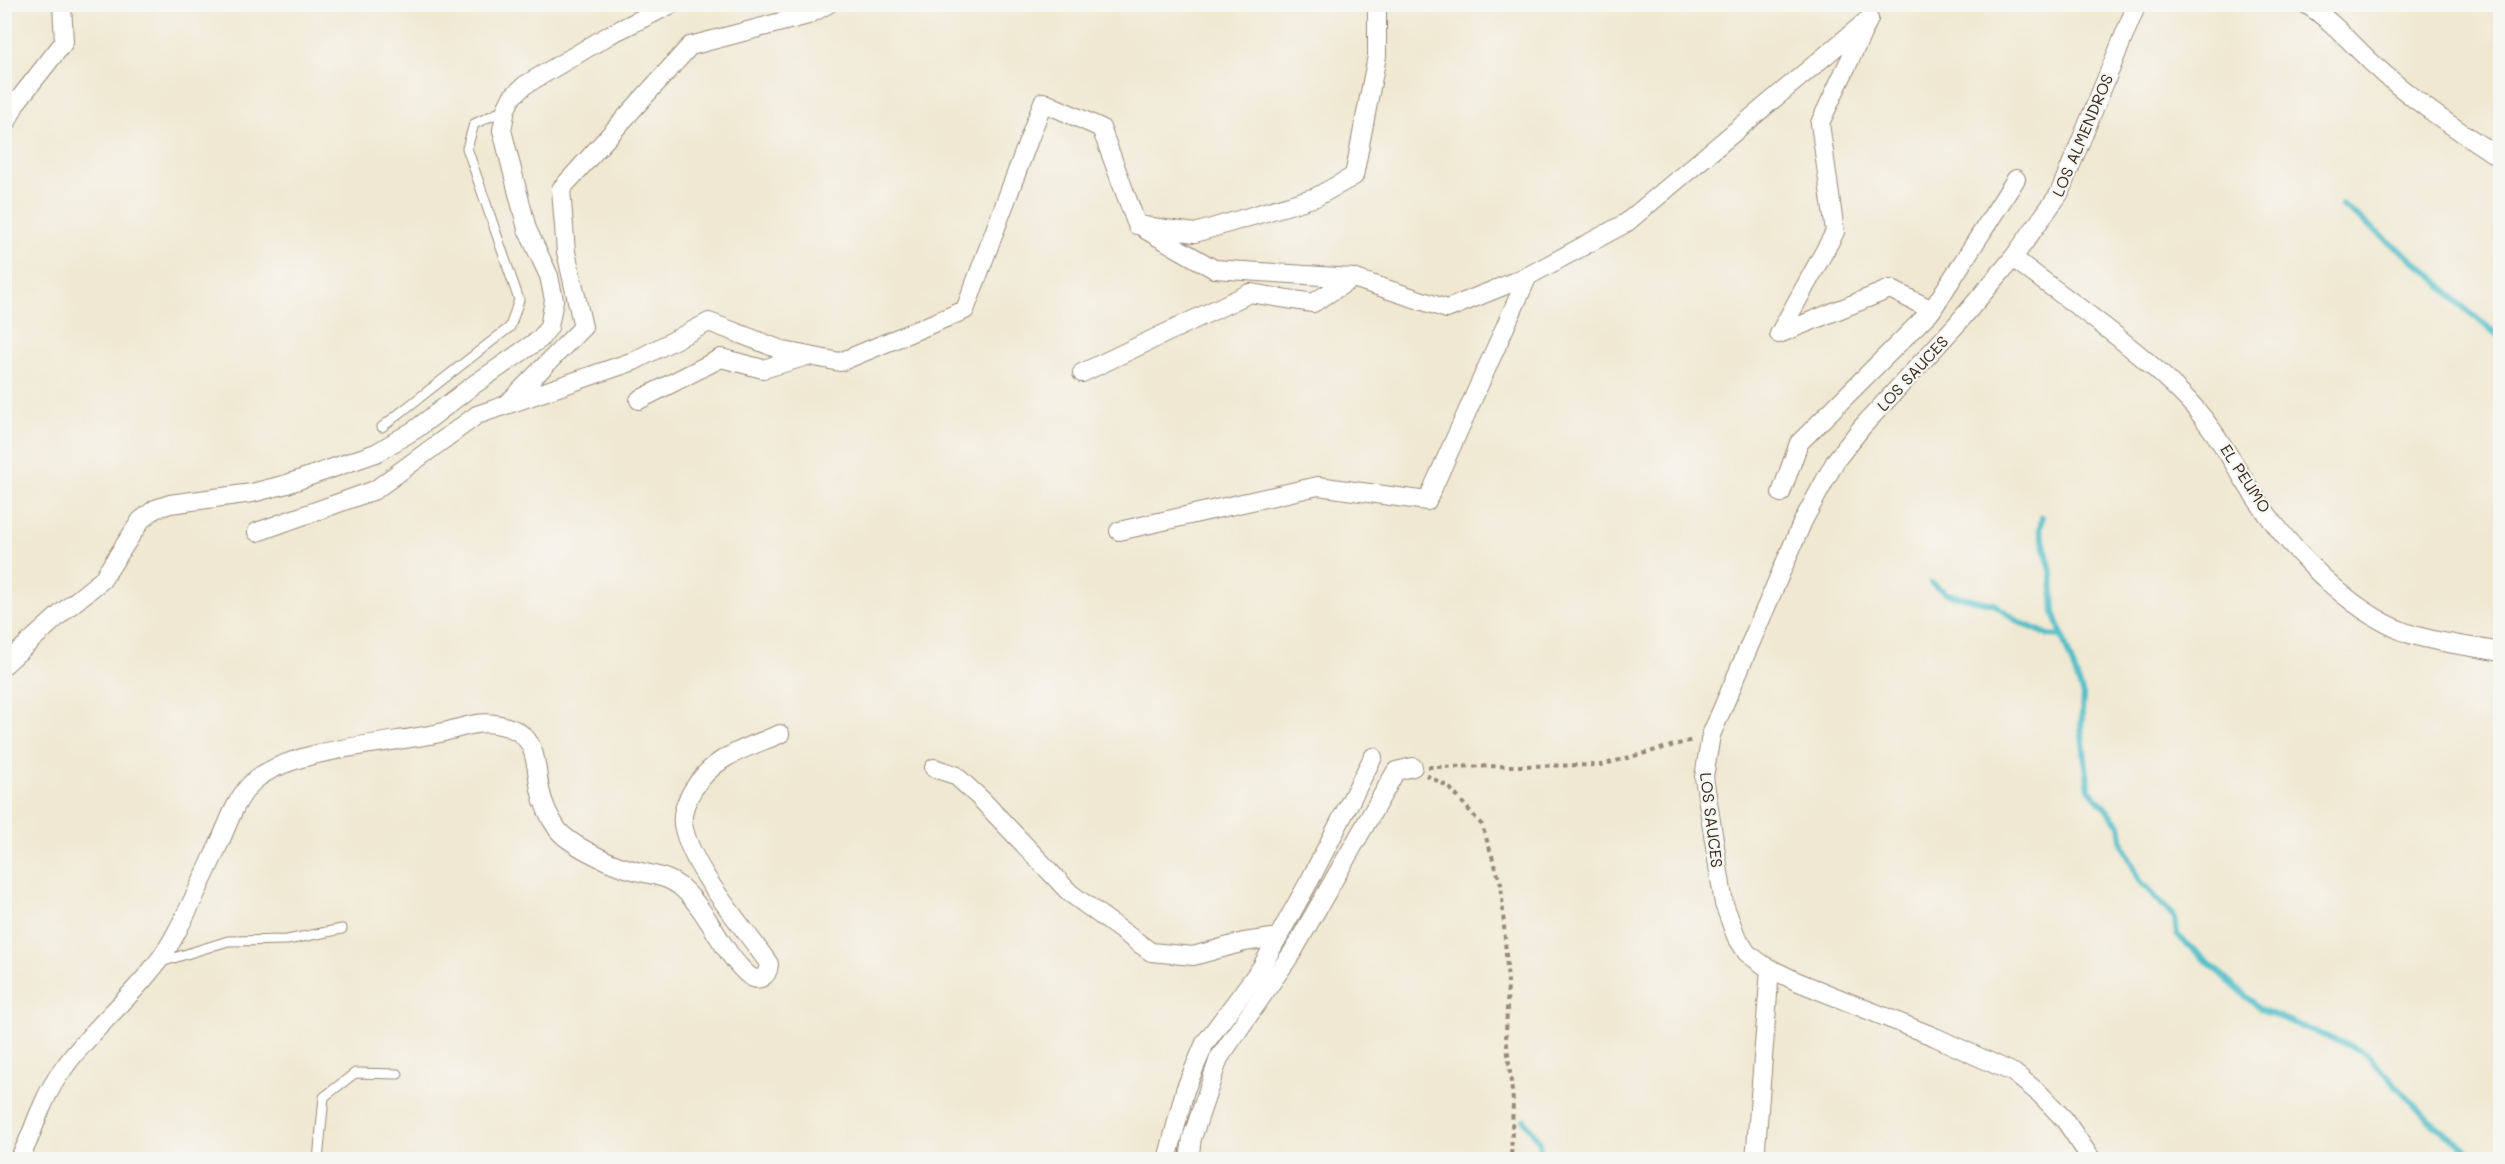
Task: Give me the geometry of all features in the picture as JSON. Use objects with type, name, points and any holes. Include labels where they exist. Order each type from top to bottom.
[{"type":"street","points":[[4,128],[16,103],[64,42],[62,4]]},
{"type":"street","points":[[7,655],[102,580],[141,520],[155,509],[170,504],[252,493],[376,453],[416,429],[472,386],[540,339],[549,327],[554,300],[549,276],[527,229],[502,130],[506,109],[512,98],[525,85],[612,34],[672,4]]},
{"type":"street","points":[[506,406],[583,327],[566,252],[561,189],[690,46],[808,15],[828,4]]},
{"type":"street","points":[[1137,225],[1195,233],[1316,197],[1354,176],[1377,56],[1377,4]]},
{"type":"street","name":"LOS ALMENDROS","points":[[2013,258],[2059,194],[2137,4]]},
{"type":"street","points":[[2306,4],[2346,36],[2372,63],[2454,128],[2500,158]]},
{"type":"street","points":[[257,532],[375,490],[477,415],[634,361],[710,322],[784,351],[840,362],[965,310],[1043,102],[1101,129],[1137,225],[1214,269],[1353,278],[1447,309],[1528,276],[1626,223],[1869,19],[1820,123],[1835,232],[1779,334],[1890,289],[1932,310]]},
{"type":"street","points":[[1781,493],[1799,443],[1932,310],[2016,179]]},
{"type":"street","name":"EL PEUMO","points":[[2013,258],[2122,342],[2180,392],[2222,442],[2253,493],[2298,552],[2332,586],[2384,624],[2410,634],[2500,652]]},
{"type":"street","name":"LOS SAUCES","points":[[2013,258],[1957,324],[1862,426],[1836,460],[1803,521],[1711,735],[1704,777],[1724,904],[1736,936],[1747,953],[1770,969],[1965,1050],[2014,1073],[2040,1094],[2064,1119],[2092,1160]]},
{"type":"street","points":[[1119,531],[1318,486],[1427,501],[1528,276]]},
{"type":"street","points":[[1082,373],[1250,294],[1313,303],[1353,278]]},
{"type":"street","points":[[639,400],[721,358],[763,369],[809,356]]},
{"type":"street","points":[[18,1160],[28,1142],[42,1106],[64,1067],[156,964],[173,939],[232,813],[249,786],[270,770],[297,759],[435,734],[480,722],[510,727],[529,740],[535,754],[546,813],[561,833],[580,846],[624,868],[666,877],[682,888],[705,915],[747,974],[753,978],[765,977],[769,964],[696,859],[683,828],[683,815],[687,801],[706,773],[723,760],[780,734]]},
{"type":"street","points":[[1167,1160],[1185,1090],[1205,1043],[1261,968],[1373,757]]},
{"type":"street","points":[[1189,1160],[1192,1138],[1219,1058],[1292,953],[1396,771],[1413,767]]},
{"type":"street","points":[[934,768],[955,775],[981,799],[1070,893],[1151,952],[1193,956],[1244,942],[1279,937]]},
{"type":"street","points":[[1755,1160],[1770,969]]},
{"type":"lane","points":[[382,427],[510,327],[519,300],[467,148],[474,124],[506,109]]},
{"type":"lane","points":[[156,964],[228,941],[287,940],[342,929]]},
{"type":"lane","points":[[318,1160],[324,1097],[355,1073],[398,1074]]},
{"type":"path","points":[[1413,767],[1601,765],[1711,735]]},
{"type":"path","points":[[1413,767],[1449,788],[1482,825],[1501,884],[1508,982],[1506,1035],[1513,1101],[1511,1160]]},
{"type":"waterway","points":[[2342,205],[2431,274],[2458,303],[2500,337]]},
{"type":"waterway","points":[[2042,517],[2040,529],[2052,574],[2054,612],[2083,695],[2081,728],[2089,789],[2120,825],[2123,845],[2140,881],[2175,918],[2177,935],[2260,1009],[2364,1052],[2430,1121],[2481,1160]]},
{"type":"waterway","points":[[1931,583],[1948,594],[1994,604],[2019,622],[2049,635],[2063,636]]},
{"type":"waterway","points":[[1524,1120],[1540,1142],[1540,1160]]}]
